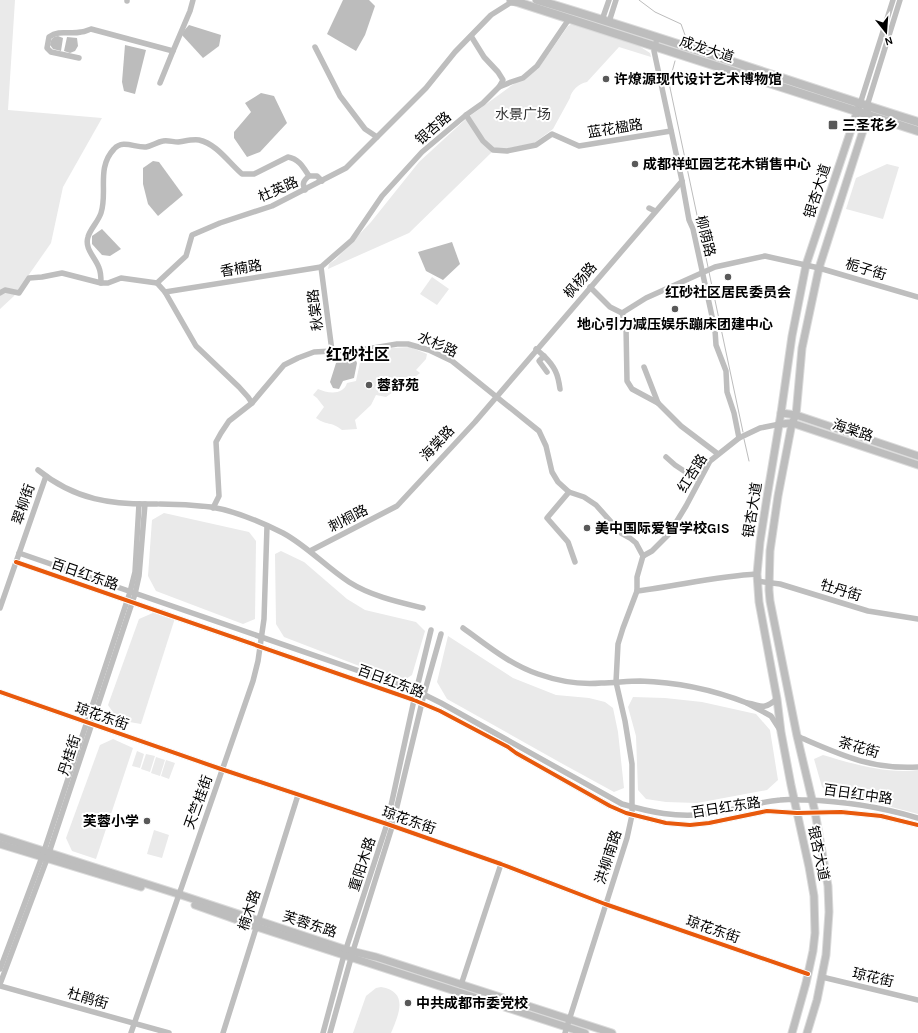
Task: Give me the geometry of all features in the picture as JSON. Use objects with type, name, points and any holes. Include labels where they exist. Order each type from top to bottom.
[{"type":"highway","name":"成龙大道","points":[[537,0],[606,21],[655,42],[918,132]]},
{"type":"highway","name":"成龙大道","points":[[515,1],[569,19],[655,42],[918,122]]},
{"type":"main road","name":"银杏大道","points":[[792,1033],[808,974],[815,934],[815,908],[809,867],[781,732],[757,577],[760,542],[782,413],[792,336],[806,265],[857,112],[863,105]]},
{"type":"main road","points":[[863,105],[868,115]]},
{"type":"main road","name":"银杏大道","points":[[807,1033],[822,977],[826,955],[829,912],[828,886],[813,800],[796,736],[770,601],[770,551],[778,496],[792,423],[796,415],[802,348],[819,268],[868,115]]},
{"type":"main road","name":"海棠路","points":[[782,413],[796,415],[918,456]]},
{"type":"main road","name":"海棠路","points":[[780,424],[792,423],[918,465]]},
{"type":"main road","name":"芙蓉东路","points":[[0,837],[45,855]]},
{"type":"main road","name":"芙蓉东路","points":[[0,844],[45,855],[177,896],[567,1026],[612,1033]]},
{"type":"main road","name":"芙蓉东路","points":[[349,953],[461,986],[585,1033]]},
{"type":"street","points":[[160,83],[190,11],[193,0]]},
{"type":"street","points":[[606,21],[609,0]]},
{"type":"street","points":[[606,21],[616,0]]},
{"type":"street","name":"银杏大道","points":[[863,105],[894,0]]},
{"type":"street","name":"银杏大道","points":[[863,105],[900,0]]},
{"type":"street","name":"杜英路","points":[[157,283],[186,256],[192,235],[220,223],[272,206],[346,168],[426,88],[455,52],[491,15],[515,1]]},
{"type":"street","name":"银杏路","points":[[321,267],[352,240],[382,196],[422,152],[466,115],[483,103],[499,87],[530,74],[569,19]]},
{"type":"street","points":[[79,58],[50,52],[47,48],[48,37],[54,34],[66,32],[81,33],[91,29],[173,51]]},
{"type":"street","points":[[471,36],[484,56],[503,80],[499,87]]},
{"type":"street","name":"柳荫路","points":[[655,42],[654,52],[672,131],[688,220],[693,229],[707,271],[716,345],[726,371],[727,392],[734,413],[739,438]]},
{"type":"street","points":[[315,47],[340,96],[365,129],[378,137]]},
{"type":"street","name":"蓝花楹路","points":[[466,115],[483,141],[493,150],[507,151],[536,145],[552,134],[579,146],[672,131]]},
{"type":"street","points":[[101,283],[100,269],[90,251],[88,237],[101,214],[104,202],[103,174],[108,158],[115,148],[126,144],[144,147],[164,141],[177,142],[198,140],[205,142],[219,151],[242,174],[254,174],[288,157],[294,158],[301,164],[309,176]]},
{"type":"street","points":[[305,190],[303,185],[304,181],[309,176],[317,176],[322,181]]},
{"type":"street","name":"枫杨路","points":[[496,396],[682,181]]},
{"type":"street","points":[[649,208],[655,211]]},
{"type":"street","name":"栀子街","points":[[622,312],[646,298],[715,267],[765,256],[819,268],[918,297]]},
{"type":"street","name":"香楠路","points":[[165,292],[321,267]]},
{"type":"street","name":"秋棠路","points":[[321,267],[332,351]]},
{"type":"street","points":[[0,293],[4,290],[19,293],[29,278],[62,273],[101,283],[108,283],[121,278],[157,283],[165,292],[196,346],[239,387],[252,403]]},
{"type":"street","points":[[590,287],[610,307],[622,312],[626,326],[627,381],[632,389],[658,403],[681,426],[718,454]]},
{"type":"street","name":"水杉路","points":[[213,508],[219,496],[216,442],[229,421],[252,403],[284,365],[314,352],[355,351],[396,344],[408,344],[429,350],[452,361],[539,431],[546,446],[552,472],[558,482],[569,492],[584,497],[596,505],[621,533],[636,543],[643,556]]},
{"type":"street","points":[[536,349],[554,365],[560,389]]},
{"type":"street","points":[[544,356],[539,361],[547,372]]},
{"type":"street","points":[[644,367],[658,403]]},
{"type":"street","name":"海棠路","points":[[397,506],[475,422],[496,396]]},
{"type":"street","name":"红杏路","points":[[643,556],[652,551],[669,534],[710,461],[739,438],[760,428],[780,424]]},
{"type":"street","points":[[666,457],[699,481]]},
{"type":"street","points":[[38,470],[68,488],[93,499],[118,504],[159,504],[213,508],[249,518],[284,534],[310,551],[350,582],[389,599],[423,608]]},
{"type":"street","name":"翠柳街","points":[[0,608],[46,476]]},
{"type":"street","points":[[569,492],[547,518],[568,542],[575,562]]},
{"type":"street","name":"丹桂街","points":[[0,985],[139,576],[142,504]]},
{"type":"street","name":"刺桐路","points":[[310,551],[397,506]]},
{"type":"street","name":"天竺桂街","points":[[131,1033],[177,896],[253,681],[262,636],[265,599],[267,526]]},
{"type":"street","name":"百日红东路","points":[[19,553],[417,691],[448,706],[622,804],[647,811],[675,815],[694,815],[722,812],[765,801],[794,800]]},
{"type":"street","name":"洪柳南路","points":[[567,1026],[627,838],[632,815],[632,764],[625,721],[616,682],[618,644],[637,591],[637,577],[643,556]]},
{"type":"street","name":"百日红东路","points":[[16,562],[414,700],[440,711],[508,747],[610,806],[632,815],[666,824],[690,825],[709,823],[767,811],[797,813]]},
{"type":"street","name":"牡丹街","points":[[637,591],[664,588],[720,577],[757,577],[868,611],[918,619]]},
{"type":"street","points":[[463,628],[510,662],[538,674],[574,683],[639,681],[677,683],[723,694],[763,707],[772,704],[777,699]]},
{"type":"street","name":"重阳木路","points":[[390,825],[414,700],[432,630]]},
{"type":"street","name":"重阳木路","points":[[323,1033],[390,825],[441,634]]},
{"type":"street","name":"琼花东街","points":[[0,692],[222,770],[390,825],[501,864],[605,904],[808,974]]},
{"type":"street","points":[[747,703],[771,716],[781,732]]},
{"type":"street","name":"茶花街","points":[[796,736],[834,753],[856,760],[900,768],[918,767]]},
{"type":"street","name":"楠木路","points":[[223,1033],[298,795]]},
{"type":"street","name":"百日红中路","points":[[794,800],[844,802],[884,809],[918,818]]},
{"type":"street","name":"百日红中路","points":[[797,813],[841,812],[881,816],[918,825]]},
{"type":"street","name":"丹桂街","points":[[0,970],[45,855]]},
{"type":"street","points":[[461,986],[501,864]]},
{"type":"street","name":"重阳木路","points":[[330,1033],[349,953]]},
{"type":"street","name":"琼花街","points":[[822,977],[918,1000]]},
{"type":"street","name":"杜鹃街","points":[[0,985],[169,1033]]},
{"type":"green space","points":[[0,0],[15,0],[8,110],[102,118],[63,187],[51,243],[14,296],[0,309]]},
{"type":"green space","name":"水景广场","points":[[572,24],[636,44],[650,53],[651,57],[619,47],[587,82],[581,84],[574,90],[553,129],[534,143],[492,152],[409,233],[328,269],[329,264],[336,259],[371,222],[419,162],[467,118],[515,83],[538,69],[568,26]]},
{"type":"green space","points":[[887,164],[899,167],[883,219],[846,209],[856,178]]},
{"type":"green space","points":[[432,277],[449,289],[437,305],[420,294]]},
{"type":"green space","points":[[410,347],[427,354],[426,359],[416,370],[420,373],[410,381],[402,379],[393,392],[386,397],[376,395],[371,405],[355,420],[357,429],[342,430],[335,425],[323,422],[316,418],[324,407],[313,395],[318,389],[326,392],[338,392],[345,387],[347,383],[356,381],[362,353],[392,348]]},
{"type":"green space","points":[[164,513],[249,532],[256,541],[255,619],[243,624],[156,591],[148,576],[152,520]]},
{"type":"green space","points":[[281,551],[304,562],[347,599],[365,610],[416,622],[425,631],[412,675],[401,682],[284,637],[276,624],[275,554]]},
{"type":"green space","points":[[162,609],[176,615],[141,724],[118,720],[108,705],[139,619]]},
{"type":"green space","points":[[448,636],[513,678],[556,695],[589,698],[605,702],[613,708],[618,732],[624,788],[614,792],[447,699],[437,682]]},
{"type":"green space","points":[[633,697],[665,698],[702,702],[756,714],[770,730],[778,780],[767,790],[697,803],[666,802],[646,799],[638,790],[636,736],[628,707]]},
{"type":"green space","points":[[113,739],[133,748],[96,859],[72,851],[66,838],[100,745]]},
{"type":"green space","points":[[137,751],[144,754],[140,768],[132,766]]},
{"type":"green space","points":[[146,754],[155,756],[150,772],[141,769]]},
{"type":"green space","points":[[823,755],[858,765],[894,771],[918,770],[918,814],[846,795],[831,793],[822,787],[814,759]]},
{"type":"green space","points":[[156,757],[165,760],[160,776],[151,773]]},
{"type":"green space","points":[[166,760],[175,763],[169,779],[161,776]]},
{"type":"green space","points":[[154,830],[169,835],[162,858],[147,854]]},
{"type":"green space","points":[[381,987],[396,994],[399,999],[399,1012],[391,1033],[353,1033],[366,996],[376,988]]},
{"type":"shaded area","points":[[343,0],[369,0],[375,6],[365,35],[356,51],[327,34]]},
{"type":"shaded area","points":[[189,25],[221,35],[219,46],[203,58],[181,34]]},
{"type":"shaded area","points":[[58,36],[63,38],[61,51],[53,49],[50,45],[52,39]]},
{"type":"shaded area","points":[[67,37],[77,38],[78,46],[75,51],[70,53],[64,51]]},
{"type":"shaded area","points":[[125,45],[146,50],[135,94],[124,91],[122,82]]},
{"type":"shaded area","points":[[261,93],[274,96],[287,123],[260,152],[247,157],[234,138],[234,132],[251,112],[245,103]]},
{"type":"shaded area","points":[[153,161],[159,162],[183,195],[158,216],[148,204],[143,184],[143,168]]},
{"type":"shaded area","points":[[102,229],[121,249],[110,256],[102,255],[92,244],[92,236]]},
{"type":"shaded area","points":[[452,242],[460,264],[443,280],[426,271],[418,252]]},
{"type":"shaded area","points":[[341,358],[355,358],[357,363],[354,378],[343,381],[339,389],[333,388],[330,382],[336,363]]},
{"type":"waterway","points":[[639,0],[655,12],[681,24],[685,35],[683,39]]},
{"type":"waterway","points":[[675,61],[669,83],[708,267]]},
{"type":"waterway","points":[[709,272],[743,432]]},
{"type":"waterway","points":[[744,439],[749,461]]},
{"type":"cycle path","points":[[16,562],[414,700],[440,711],[508,747],[610,806],[626,813],[666,823],[690,825],[709,823],[767,811],[797,813],[841,812],[881,816],[918,825]]},
{"type":"cycle path","points":[[0,692],[221,769],[387,824],[501,864],[605,904],[808,974]]},
{"type":"place","name":"许燎源现代设计艺术博物馆","points":[[606,79]]},
{"type":"place","name":"三圣花乡","points":[[833,125]]},
{"type":"place","name":"成都祥虹园艺花木销售中心","points":[[635,164]]},
{"type":"place","name":"红砂社区居民委员会","points":[[728,277]]},
{"type":"place","name":"地心引力减压娱乐蹦床团建中心","points":[[675,309]]},
{"type":"place","name":"蓉舒苑","points":[[369,385]]},
{"type":"place","name":"美中国际爱智学校GIS","points":[[587,528]]},
{"type":"place","name":"芙蓉小学","points":[[147,821]]},
{"type":"place","name":"中共成都市委党校","points":[[408,1003]]},
{"type":"district","name":"红砂社区","points":[[358,354]]}]
